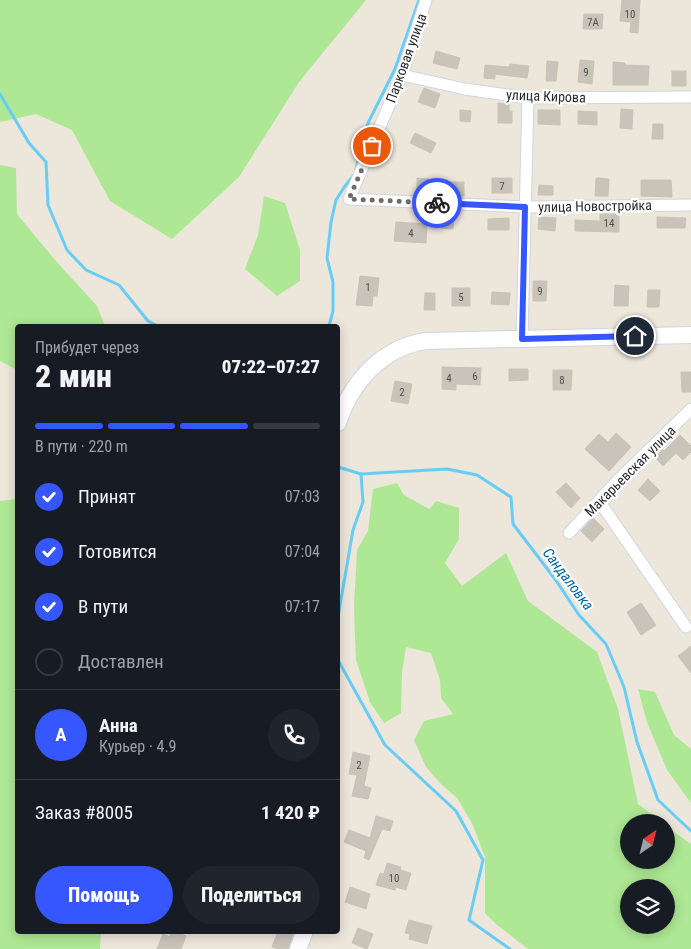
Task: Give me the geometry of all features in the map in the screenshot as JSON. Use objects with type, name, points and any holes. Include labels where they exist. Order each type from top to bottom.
[{"type":"street","name":"Парковая улица","points":[[349,199],[402,75],[426,0]]},
{"type":"street","name":"улица Кирова","points":[[402,75],[466,90],[528,98],[691,97]]},
{"type":"street","points":[[522,339],[528,98]]},
{"type":"street","name":"улица Новостройка","points":[[349,199],[525,207],[691,205]]},
{"type":"street","points":[[340,419],[358,383],[368,370],[382,359],[410,344],[426,341],[691,335]]},
{"type":"street","name":"Макарьевская улица","points":[[569,533],[617,481],[691,409]]},
{"type":"street","points":[[599,501],[685,627]]},
{"type":"street","points":[[298,949],[304,934]]},
{"type":"green space","points":[[0,0],[366,0],[299,82],[239,177],[172,239],[110,201],[72,130],[36,114],[0,122]]},
{"type":"green space","points":[[0,165],[16,168],[17,214],[55,260],[97,306],[104,324],[15,324],[15,369],[0,361]]},
{"type":"green space","points":[[264,196],[285,203],[300,250],[300,281],[277,296],[245,269],[258,235]]},
{"type":"green space","points":[[397,483],[404,495],[429,509],[436,501],[459,508],[459,539],[445,563],[462,586],[506,553],[528,601],[597,652],[618,709],[638,804],[651,814],[620,814],[620,869],[675,869],[675,832],[691,844],[691,949],[528,949],[485,913],[485,857],[472,823],[457,798],[426,767],[414,740],[424,721],[453,714],[441,698],[440,680],[431,653],[406,647],[402,672],[401,713],[384,723],[370,702],[356,660],[354,605],[357,550],[368,531],[373,489]]},
{"type":"green space","points":[[15,499],[15,934],[101,934],[100,949],[0,949],[0,501]]},
{"type":"green space","points":[[638,689],[655,692],[674,735],[691,749],[691,803],[667,770],[647,722]]},
{"type":"building","points":[[622,0],[640,0],[638,33],[630,32],[631,22],[620,21]]},
{"type":"building","points":[[584,14],[603,14],[602,29],[583,29]]},
{"type":"building","points":[[436,51],[460,58],[457,69],[433,63]]},
{"type":"building","points":[[580,60],[594,61],[592,84],[578,82]]},
{"type":"building","points":[[547,61],[558,62],[556,81],[546,81]]},
{"type":"building","points":[[613,62],[625,63],[625,65],[649,66],[648,85],[613,85]]},
{"type":"building","points":[[510,64],[529,66],[527,78],[495,74],[495,79],[484,78],[485,65],[509,67]]},
{"type":"building","points":[[672,71],[686,71],[686,86],[672,86]]},
{"type":"building","points":[[424,88],[440,94],[435,108],[418,102]]},
{"type":"building","points":[[498,103],[509,104],[509,111],[512,111],[512,123],[498,123]]},
{"type":"building","points":[[621,109],[633,110],[632,129],[620,128]]},
{"type":"building","points":[[460,110],[471,111],[470,122],[460,121]]},
{"type":"building","points":[[538,110],[560,110],[560,125],[538,124]]},
{"type":"building","points":[[578,111],[597,112],[597,125],[578,124]]},
{"type":"building","points":[[653,124],[663,124],[663,139],[652,139]]},
{"type":"building","points":[[415,133],[436,143],[431,153],[410,143]]},
{"type":"building","points":[[417,178],[429,179],[429,194],[417,194]]},
{"type":"building","points":[[492,178],[512,178],[512,193],[492,193]]},
{"type":"building","points":[[596,178],[609,179],[608,196],[595,196]]},
{"type":"building","points":[[641,180],[671,180],[672,197],[641,196]]},
{"type":"building","points":[[447,182],[464,182],[464,196],[446,196]]},
{"type":"building","points":[[539,185],[553,186],[553,195],[538,195]]},
{"type":"building","points":[[600,214],[619,214],[619,232],[575,231],[575,220],[600,221]]},
{"type":"building","points":[[441,217],[454,218],[453,229],[441,228]]},
{"type":"building","points":[[539,217],[556,218],[555,231],[538,229]]},
{"type":"building","points":[[657,217],[686,218],[685,228],[657,228]]},
{"type":"building","points":[[509,218],[509,230],[488,230],[488,219]]},
{"type":"building","points":[[396,222],[427,224],[426,243],[394,241]]},
{"type":"building","points":[[360,276],[379,278],[377,296],[373,296],[372,306],[356,305]]},
{"type":"building","points":[[533,281],[547,281],[546,301],[533,301]]},
{"type":"building","points":[[615,285],[629,286],[628,306],[614,306]]},
{"type":"building","points":[[452,288],[470,288],[470,306],[452,306]]},
{"type":"building","points":[[648,290],[660,290],[659,307],[647,307]]},
{"type":"building","points":[[492,292],[510,293],[509,305],[491,304]]},
{"type":"building","points":[[425,293],[435,293],[435,310],[424,310]]},
{"type":"building","points":[[442,367],[481,368],[480,385],[456,384],[456,390],[442,389]]},
{"type":"building","points":[[509,369],[528,369],[528,380],[509,381]]},
{"type":"building","points":[[553,370],[572,370],[571,390],[553,390]]},
{"type":"building","points":[[681,372],[691,372],[691,392],[682,392]]},
{"type":"building","points":[[395,381],[412,384],[408,404],[391,401]]},
{"type":"building","points":[[616,433],[631,447],[609,471],[585,449],[599,434],[608,442]]},
{"type":"building","points":[[680,435],[691,446],[691,452],[683,460],[676,453],[663,466],[654,456],[661,449],[664,451]]},
{"type":"building","points":[[648,479],[660,491],[650,501],[638,490]]},
{"type":"building","points":[[566,483],[580,498],[571,508],[556,492]]},
{"type":"building","points":[[593,518],[604,529],[592,542],[581,531]]},
{"type":"building","points":[[641,603],[656,625],[641,635],[627,612]]},
{"type":"building","points":[[691,646],[691,673],[678,656]]},
{"type":"building","points":[[353,752],[370,756],[364,786],[371,788],[368,799],[352,796],[357,775],[349,774]]},
{"type":"building","points":[[376,816],[393,821],[390,831],[382,829],[369,860],[364,858],[366,851],[344,842],[349,830],[370,838]]},
{"type":"building","points":[[387,863],[401,867],[400,870],[411,873],[406,890],[396,887],[395,890],[376,885],[380,873],[384,874]]},
{"type":"building","points":[[350,887],[370,894],[366,909],[345,902]]},
{"type":"building","points":[[409,920],[432,926],[427,944],[409,939],[410,934],[405,933]]},
{"type":"building","points":[[358,928],[373,934],[367,949],[352,943]]},
{"type":"building","points":[[163,934],[170,937],[171,934],[186,936],[181,949],[157,949]]},
{"type":"building","points":[[277,934],[293,934],[288,949],[272,947]]},
{"type":"waterway","points":[[356,169],[368,123],[395,69],[419,0]]},
{"type":"waterway","name":"Сандаловка","points":[[0,94],[29,143],[46,162],[48,205],[67,250],[86,270],[119,285],[148,321],[154,324]]},
{"type":"waterway","points":[[330,324],[333,311],[333,282],[327,258],[331,222],[336,200],[354,175]]},
{"type":"waterway","name":"Сандаловка","points":[[340,468],[361,474],[447,469],[477,475],[511,497],[513,524],[555,579],[579,615],[606,644],[624,687],[637,742],[658,800],[691,831]]},
{"type":"waterway","points":[[340,605],[353,530],[363,502],[361,474]]},
{"type":"waterway","points":[[340,664],[385,745],[456,811],[483,860],[469,920],[510,949]]},
{"type":"way so far","points":[[372,146],[349,199],[437,203]]},
{"type":"route","points":[[437,203],[525,207],[522,339],[635,336]]}]
